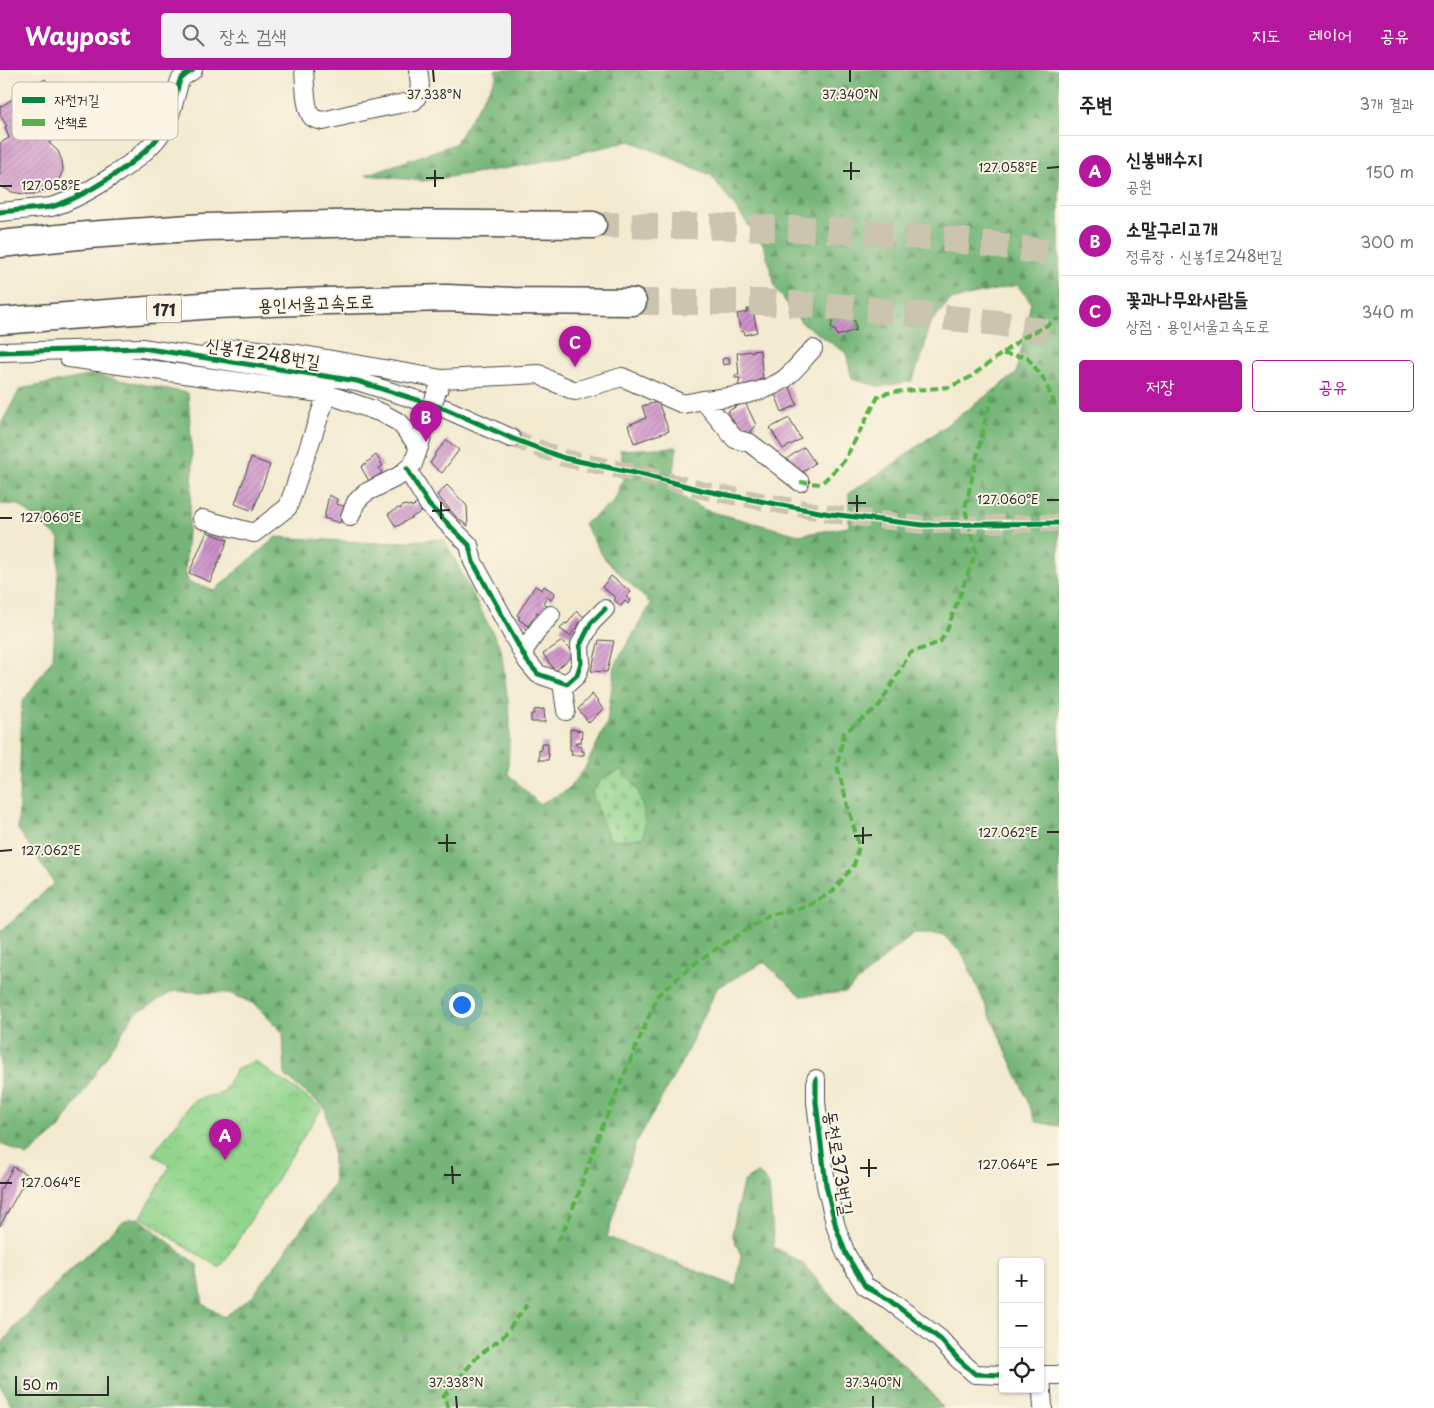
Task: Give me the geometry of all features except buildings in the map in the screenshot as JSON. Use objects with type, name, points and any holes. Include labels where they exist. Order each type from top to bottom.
[{"type":"highway","points":[[0,244],[88,235],[322,224],[593,225]]},
{"type":"highway","name":"용인서울고속도로","points":[[0,321],[215,305],[327,301],[447,298],[513,301],[633,302]]},
{"type":"street","points":[[178,89],[181,79],[193,70]]},
{"type":"street","points":[[304,70],[309,110],[312,117],[324,121],[414,101],[420,89],[418,70]]},
{"type":"street","points":[[0,212],[58,205],[118,172],[156,140]]},
{"type":"street","name":"신봉1로248번길","points":[[0,352],[142,348],[356,380],[446,409],[511,438]]},
{"type":"street","points":[[192,355],[240,348],[298,354],[439,386],[538,374],[575,391],[622,377],[683,404],[760,390],[784,380],[813,349]]},
{"type":"street","points":[[19,351],[326,394],[382,413],[400,423],[421,440]]},
{"type":"street","points":[[350,517],[356,502],[365,493],[399,476],[413,464],[439,386]]},
{"type":"street","points":[[202,519],[254,533],[288,506],[326,394]]},
{"type":"street","points":[[703,400],[735,439],[750,444],[800,482]]},
{"type":"street","points":[[407,469],[429,505],[469,545],[473,562],[522,653],[538,674],[565,683]]},
{"type":"street","points":[[565,683],[577,675],[581,663],[580,645],[591,623],[605,609]]},
{"type":"street","points":[[522,653],[551,615]]},
{"type":"street","points":[[565,683],[566,711]]},
{"type":"street","name":"동천로373번길","points":[[816,1079],[816,1102],[826,1184],[836,1227],[846,1254],[865,1286],[889,1300],[940,1339],[975,1374],[999,1375]]},
{"type":"street","points":[[1044,1375],[1059,1375]]},
{"type":"street","points":[[1042,1393],[1043,1408]]},
{"type":"green space","points":[[495,70],[1059,70],[1059,1126],[1036,1122],[1018,1077],[963,955],[942,934],[912,934],[846,992],[801,996],[764,962],[717,988],[684,1058],[635,1145],[607,1237],[736,1286],[741,1255],[732,1234],[743,1182],[758,1172],[769,1185],[774,1247],[803,1264],[841,1307],[929,1390],[942,1408],[13,1408],[0,1385],[0,1346],[13,1329],[68,1272],[120,1224],[129,1219],[139,1218],[197,1265],[203,1304],[224,1317],[252,1297],[334,1184],[332,1142],[325,1108],[285,1076],[283,1033],[254,1004],[230,993],[174,991],[134,1014],[59,1129],[27,1156],[0,1143],[0,931],[54,883],[18,829],[22,703],[53,658],[60,539],[19,505],[0,504],[0,426],[20,389],[93,375],[188,393],[193,471],[185,569],[188,582],[215,590],[276,537],[376,543],[444,539],[501,649],[510,717],[508,774],[539,804],[566,791],[584,770],[607,723],[615,664],[651,604],[604,558],[584,524],[614,502],[625,475],[620,450],[677,447],[670,490],[705,510],[799,535],[849,527],[849,493],[888,468],[1016,374],[1031,302],[1017,285],[950,300],[929,325],[923,353],[912,381],[881,387],[852,379],[846,353],[801,322],[776,289],[764,246],[711,175],[631,141],[527,165],[423,181],[366,175],[455,144],[497,76]]},
{"type":"green space","points":[[622,770],[636,785],[640,797],[645,815],[644,837],[625,840],[610,839],[592,792],[604,777]]},
{"type":"green space","points":[[254,1061],[322,1108],[220,1268],[141,1217],[170,1166],[153,1154],[194,1100],[222,1093],[236,1070]]},
{"type":"tunnel","points":[[593,225],[827,230],[944,239],[1059,255]]},
{"type":"tunnel","points":[[633,302],[759,302],[856,308],[998,323],[1059,334]]},
{"type":"tunnel","points":[[511,438],[564,458],[644,475],[701,490],[830,514],[923,525],[1059,523]]},
{"type":"marked path","points":[[800,482],[821,484],[844,461],[879,395],[949,387],[969,378],[1024,337],[1059,318]]},
{"type":"marked path","points":[[1003,354],[1027,357],[1043,378],[1055,404],[1059,406]]},
{"type":"marked path","points":[[557,1241],[562,1235],[598,1137],[658,995],[699,960],[769,915],[806,907],[833,891],[854,865],[859,846],[837,766],[844,733],[879,706],[910,653],[940,642],[947,630],[976,552],[965,509],[986,417],[995,387]]},
{"type":"marked path","points":[[449,1408],[443,1397],[478,1356],[503,1337],[527,1305]]},
{"type":"cycle path","points":[[178,88],[184,76],[193,70]]},
{"type":"cycle path","points":[[0,212],[51,207],[80,195],[113,176],[143,153],[156,140]]},
{"type":"cycle path","points":[[0,352],[142,348],[357,381],[446,409],[511,438],[564,458],[644,475],[701,490],[830,514],[923,525],[1059,523]]},
{"type":"cycle path","points":[[407,469],[429,505],[469,545],[473,562],[527,661],[538,674],[567,684],[577,675],[581,663],[580,645],[591,623],[605,609]]},
{"type":"cycle path","points":[[816,1079],[816,1102],[826,1185],[836,1227],[846,1254],[865,1286],[889,1300],[940,1339],[975,1374],[999,1375]]},
{"type":"place","name":"꽃과나무와사람들","points":[[575,367]]},
{"type":"place","name":"소말구리고개","points":[[426,442]]},
{"type":"place","name":"신봉배수지","points":[[225,1160]]}]
